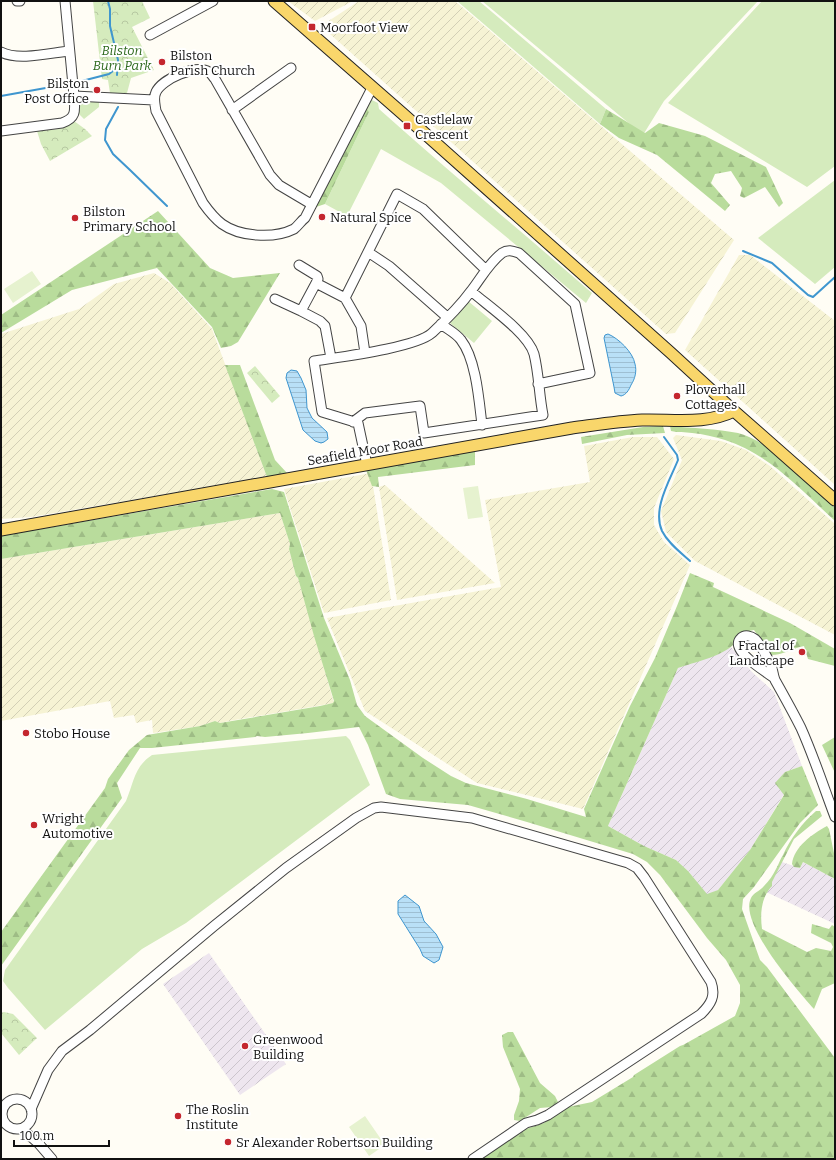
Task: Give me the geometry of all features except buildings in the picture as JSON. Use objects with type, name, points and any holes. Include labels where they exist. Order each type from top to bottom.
[{"type":"main road","points":[[274,1],[403,114],[835,500]]},
{"type":"main road","name":"Seafield Moor Road","points":[[1,530],[572,428],[641,420],[709,419],[734,411]]},
{"type":"street","points":[[1,131],[62,123],[70,121],[73,116],[75,110],[65,1]]},
{"type":"street","points":[[150,35],[213,1]]},
{"type":"street","points":[[1,52],[17,56],[69,51]]},
{"type":"street","points":[[232,110],[291,68]]},
{"type":"street","points":[[311,204],[279,185],[270,175],[215,79],[209,72],[194,69],[162,83],[156,92],[154,100],[156,111],[203,203],[212,215],[222,224],[236,231],[249,234],[268,235],[286,232],[296,228],[305,218],[372,88]]},
{"type":"street","points":[[74,96],[154,100]]},
{"type":"street","points":[[345,298],[397,194],[423,209],[486,270]]},
{"type":"street","points":[[367,465],[358,423],[322,412],[314,361],[365,353],[412,343],[430,335],[471,291],[486,270],[503,252],[512,250],[519,253],[575,304],[590,373],[538,384]]},
{"type":"street","points":[[368,252],[389,266],[460,338],[468,352],[477,384],[482,425]]},
{"type":"street","points":[[299,265],[317,276],[318,279],[301,311]]},
{"type":"street","points":[[316,283],[345,298],[361,326],[365,353]]},
{"type":"street","points":[[353,422],[365,413],[420,406],[424,433],[543,415],[534,353],[529,343],[520,333],[471,291]]},
{"type":"street","points":[[275,299],[320,321],[325,326],[331,358]]},
{"type":"street","points":[[774,678],[744,656],[738,648],[738,642],[741,638],[749,636],[754,639],[771,665],[774,678],[802,729],[835,817]]},
{"type":"street","points":[[31,1109],[48,1070],[62,1051],[90,1030],[286,868],[356,818],[374,808],[381,807],[472,818],[628,863],[637,868],[644,877],[700,963],[714,988],[713,997],[709,1006],[701,1014],[548,1115],[526,1123],[473,1159]]},
{"type":"street","points":[[22,1100],[41,1089]]},
{"type":"street","points":[[30,1122],[22,1129],[13,1130],[3,1127],[1,1116],[3,1102],[15,1099],[22,1100],[29,1105],[32,1113],[30,1122],[39,1144]]},
{"type":"street","points":[[22,1129],[39,1144],[52,1159]]},
{"type":"shaded area","points":[[288,1],[353,1],[315,21]]},
{"type":"shaded area","points":[[359,1],[455,1],[734,240],[675,333],[666,334],[321,26]]},
{"type":"shaded area","points":[[739,255],[750,255],[835,321],[835,485],[685,350]]},
{"type":"shaded area","points":[[154,273],[170,283],[212,329],[267,477],[31,517],[1,519],[1,334],[79,309],[114,284]]},
{"type":"shaded area","points":[[676,435],[721,441],[746,450],[770,466],[835,524],[835,635],[695,561],[666,532],[661,511],[682,460],[673,438]]},
{"type":"shaded area","points":[[633,437],[657,437],[674,459],[654,508],[654,525],[664,542],[690,565],[583,809],[477,783],[365,711],[327,618],[501,587],[485,500],[590,482],[584,446]]},
{"type":"shaded area","points":[[371,473],[391,600],[324,613],[284,489]]},
{"type":"shaded area","points":[[385,485],[495,583],[397,600],[379,487]]},
{"type":"shaded area","points":[[280,513],[290,544],[289,549],[296,576],[298,578],[334,703],[220,723],[215,721],[200,726],[153,733],[152,720],[136,723],[134,715],[114,718],[110,701],[1,721],[1,559]]},
{"type":"shaded area","points":[[731,647],[752,672],[774,692],[802,766],[785,772],[784,794],[750,850],[718,890],[707,895],[688,871],[676,860],[644,846],[608,826],[678,668],[712,656]]},
{"type":"shaded area","points":[[782,862],[800,868],[803,862],[835,879],[835,924],[766,892]]},
{"type":"shaded area","points":[[209,953],[286,1064],[240,1095],[163,984]]},
{"type":"green space","name":"Bilston Burn Park","points":[[93,1],[142,1],[150,18],[132,27],[154,70],[131,78],[127,93],[110,93],[108,80],[102,79]]},
{"type":"green space","points":[[457,1],[479,1],[606,109],[600,124]]},
{"type":"green space","points":[[482,1],[758,1],[664,101],[643,135]]},
{"type":"green space","points":[[762,1],[835,1],[835,166],[807,187],[668,103]]},
{"type":"green space","points":[[369,100],[378,103],[379,109],[458,179],[592,293],[586,303],[441,183],[381,149],[347,216],[325,204],[369,112],[364,109]]},
{"type":"green space","points":[[84,101],[99,101],[99,107],[84,119],[79,114],[78,108]]},
{"type":"green space","points":[[364,109],[367,109],[369,112],[325,204],[313,208]]},
{"type":"green space","points":[[606,109],[645,133],[659,123],[705,136],[766,167],[783,203],[779,207],[765,187],[744,198],[740,196],[742,188],[731,171],[715,174],[711,183],[730,205],[725,211],[657,155],[619,138],[600,124]]},
{"type":"green space","points":[[74,121],[92,136],[50,161],[41,144],[37,131],[60,129]]},
{"type":"green space","points":[[835,180],[835,267],[815,284],[758,238]]},
{"type":"green space","points":[[158,211],[210,268],[233,278],[280,273],[238,342],[231,346],[221,348],[212,327],[157,268],[72,290],[1,333],[1,315]]},
{"type":"green space","points":[[32,271],[41,284],[13,303],[4,289]]},
{"type":"green space","points":[[468,301],[492,321],[474,343],[450,323]]},
{"type":"green space","points":[[225,365],[240,365],[275,460],[287,473],[267,477]]},
{"type":"green space","points":[[255,366],[280,396],[272,403],[247,373]]},
{"type":"green space","points":[[663,426],[665,433],[627,435],[582,444],[581,437],[643,427]]},
{"type":"green space","points":[[670,426],[738,433],[764,445],[790,465],[835,508],[835,521],[797,485],[756,454],[725,440],[696,433],[671,431]]},
{"type":"green space","points":[[475,449],[475,465],[378,477],[379,487],[372,486],[366,470]]},
{"type":"green space","points":[[478,486],[483,517],[468,519],[463,488]]},
{"type":"green space","points":[[272,489],[284,492],[324,618],[350,680],[357,705],[365,716],[423,758],[451,776],[466,783],[527,799],[586,817],[584,809],[630,706],[655,658],[690,573],[714,583],[713,587],[790,623],[835,649],[835,666],[808,659],[804,646],[780,654],[771,655],[754,630],[745,634],[728,649],[721,653],[678,668],[608,826],[644,846],[676,860],[688,871],[707,894],[718,890],[750,850],[784,795],[775,783],[785,772],[802,766],[818,805],[800,823],[754,887],[743,899],[742,909],[760,960],[767,967],[835,1058],[835,1159],[480,1159],[526,1129],[544,1123],[559,1111],[568,1107],[592,1102],[680,1046],[735,1016],[740,1003],[740,985],[726,960],[707,938],[660,875],[647,862],[633,854],[468,805],[400,799],[386,794],[368,745],[359,727],[140,748],[117,783],[122,798],[1,966],[1,932],[105,788],[108,779],[129,750],[147,735],[200,726],[215,721],[220,723],[320,706],[333,703],[334,701],[298,578],[296,576],[289,549],[290,544],[280,513],[1,559],[1,536]]},
{"type":"green space","points":[[346,736],[350,740],[370,785],[186,923],[142,949],[45,1030],[8,988],[3,981],[5,970],[126,801],[135,775],[141,765],[152,755]]},
{"type":"green space","points":[[835,737],[835,773],[822,745]]},
{"type":"green space","points":[[816,811],[820,811],[822,816],[794,839],[772,882],[772,886],[763,901],[761,917],[762,929],[807,952],[816,948],[831,951],[833,947],[831,943],[811,933],[812,924],[829,929],[832,925],[835,927],[835,983],[822,989],[814,1009],[772,956],[753,923],[749,909],[752,896],[769,880],[797,831]]},
{"type":"green space","points":[[827,826],[829,829],[835,858],[835,879],[803,862],[800,868],[794,867],[792,864],[793,858],[800,847],[815,833]]},
{"type":"green space","points":[[4,1012],[13,1014],[37,1038],[19,1055],[1,1033],[1,1013]]},
{"type":"green space","points":[[508,1032],[513,1032],[540,1083],[555,1096],[558,1102],[552,1107],[540,1108],[520,1121],[514,1120],[514,1115],[519,1101],[520,1089],[503,1047],[502,1035]]},
{"type":"green space","points":[[365,1116],[385,1145],[369,1156],[349,1127]]},
{"type":"water","points":[[608,334],[620,342],[628,350],[634,359],[636,367],[632,383],[627,392],[621,396],[615,393],[604,338],[605,335]]},
{"type":"water","points":[[291,370],[297,371],[301,378],[306,390],[307,408],[312,418],[327,432],[328,439],[324,442],[321,443],[315,441],[303,430],[286,378],[287,373]]},
{"type":"water","points":[[405,895],[419,906],[424,921],[436,934],[443,947],[439,960],[434,963],[423,956],[398,914],[398,901]]},
{"type":"waterway","points":[[108,1],[110,9],[110,26],[118,60],[117,75]]},
{"type":"waterway","points":[[78,82],[109,74],[117,68]]},
{"type":"waterway","points":[[1,96],[68,84]]},
{"type":"waterway","points":[[118,107],[106,129],[105,140],[113,154],[167,206]]},
{"type":"waterway","points":[[743,251],[772,263],[808,295],[813,297],[835,277]]},
{"type":"waterway","points":[[664,437],[677,455],[678,460],[663,495],[659,513],[659,522],[662,531],[674,547],[690,561]]},
{"type":"place","name":"Moorfoot View","points":[[312,27]]},
{"type":"place","name":"Bilston Parish Church","points":[[162,62]]},
{"type":"place","name":"Bilston Post Office","points":[[97,90]]},
{"type":"place","name":"Castlelaw Crescent","points":[[407,126]]},
{"type":"place","name":"Natural Spice","points":[[322,217]]},
{"type":"place","name":"Bilston Primary School","points":[[75,218]]},
{"type":"place","name":"Ploverhall Cottages","points":[[677,396]]},
{"type":"place","name":"Fractal of Landscape","points":[[802,652]]},
{"type":"place","name":"Stobo House","points":[[26,733]]},
{"type":"place","name":"Wright Automotive","points":[[34,825]]},
{"type":"place","name":"Greenwood Building","points":[[245,1046]]},
{"type":"place","name":"The Roslin Institute","points":[[178,1116]]},
{"type":"place","name":"Sr Alexander Robertson Building","points":[[228,1142]]}]
